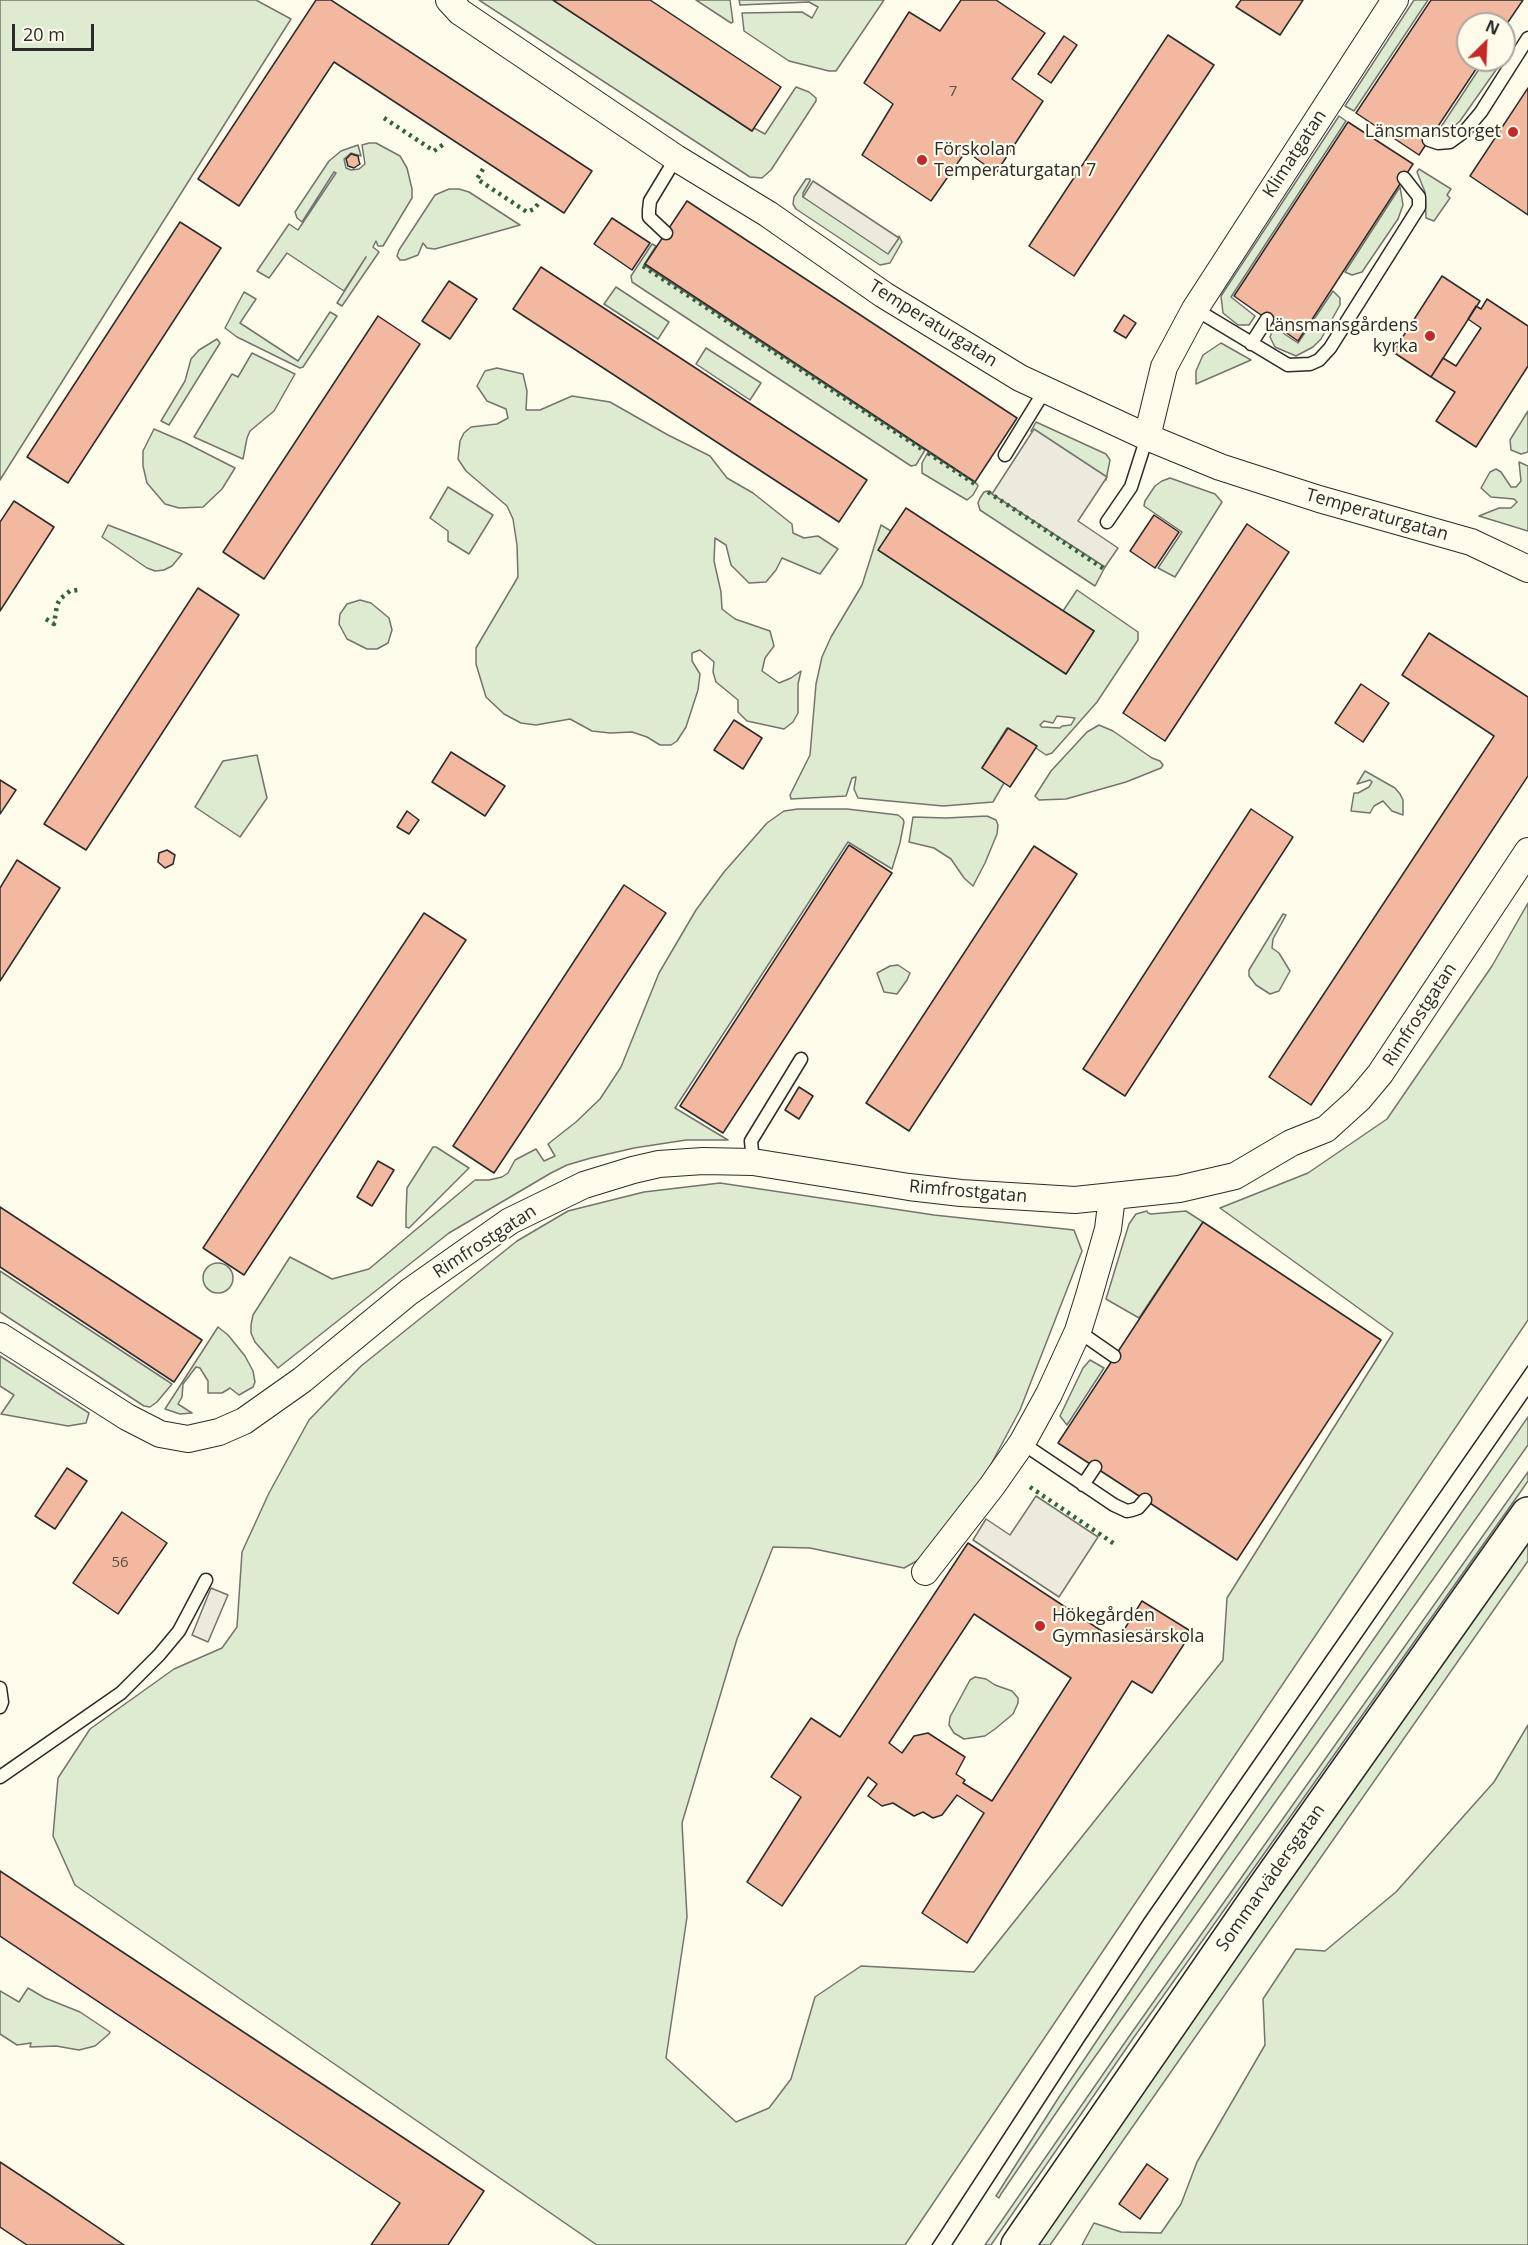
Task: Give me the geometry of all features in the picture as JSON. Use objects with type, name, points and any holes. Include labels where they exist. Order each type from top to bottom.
[{"type":"street","name":"Temperaturgatan","points":[[449,0],[460,12],[676,158],[768,214],[884,295],[1020,378],[1147,437],[1245,476],[1471,542],[1528,550]]},
{"type":"street","name":"Klimatgatan","points":[[1147,437],[1164,367],[1195,309],[1395,0]]},
{"type":"street","name":"Temperaturgatan","points":[[1471,542],[1528,569]]},
{"type":"street","name":"Rimfrostgatan","points":[[0,1336],[127,1418],[160,1434],[188,1439],[219,1432],[244,1421],[302,1380],[409,1292],[510,1221],[584,1185],[659,1164],[703,1161],[753,1162],[909,1187],[961,1193],[1075,1200],[1179,1189],[1235,1176],[1291,1143],[1326,1129],[1359,1098],[1380,1074],[1528,851]]},
{"type":"street","points":[[925,1572],[992,1486],[1022,1443],[1050,1394],[1077,1331],[1108,1229],[1112,1197]]},
{"type":"street","name":"Sommarvädersgatan","points":[[1018,2245],[1257,1897],[1528,1514]]},
{"type":"lane","points":[[1429,140],[1438,143],[1450,142],[1465,131],[1481,112],[1528,38]]},
{"type":"lane","points":[[666,233],[650,217],[650,201],[676,158]]},
{"type":"lane","points":[[1195,309],[1288,365],[1310,364],[1319,360],[1419,207],[1419,197],[1404,178]]},
{"type":"lane","points":[[1251,344],[1267,319]]},
{"type":"lane","points":[[1005,455],[1045,390]]},
{"type":"lane","points":[[1107,522],[1131,487],[1147,437]]},
{"type":"lane","points":[[753,1162],[751,1141],[801,1059]]},
{"type":"lane","points":[[1077,1331],[1114,1356]]},
{"type":"lane","points":[[1022,1443],[1126,1511],[1138,1508],[1145,1500]]},
{"type":"lane","points":[[1083,1485],[1095,1467]]},
{"type":"lane","points":[[0,1777],[121,1693],[159,1655],[179,1630],[206,1580]]},
{"type":"lane","points":[[0,1688],[2,1701],[0,1707]]},
{"type":"green space","points":[[0,0],[256,0],[291,19],[0,480]]},
{"type":"green space","points":[[479,0],[553,0],[752,131],[754,128],[765,134],[796,87],[809,92],[816,98],[816,101],[771,170],[762,178],[750,177]]},
{"type":"green space","points":[[696,0],[730,0],[733,22],[731,23]]},
{"type":"green space","points":[[739,0],[884,0],[836,71],[829,71],[789,61],[744,31],[742,13],[802,12],[812,18],[818,7],[809,2],[740,5]]},
{"type":"green space","points":[[1414,0],[1428,0],[1354,111],[1345,106]]},
{"type":"green space","points":[[1477,72],[1495,72],[1460,121],[1450,130],[1439,130]]},
{"type":"green space","points":[[1339,116],[1346,121],[1231,297],[1255,316],[1249,325],[1238,325],[1223,313],[1221,296]]},
{"type":"green space","points":[[376,143],[400,156],[407,168],[412,198],[383,246],[378,246],[376,241],[373,247],[379,252],[342,306],[337,303],[366,257],[344,291],[287,253],[269,278],[257,271],[289,224],[298,230],[336,173],[334,172],[302,222],[297,218],[295,212],[329,161],[341,151],[358,145],[361,156],[351,153],[344,159],[346,168],[359,169],[365,164],[362,145]]},
{"type":"green space","points":[[1419,169],[1451,189],[1447,195],[1450,198],[1434,221],[1426,218],[1425,192],[1417,172]]},
{"type":"green space","points":[[806,179],[810,181],[803,197],[897,238],[899,236],[902,242],[890,263],[880,265],[796,209],[793,204],[794,197]]},
{"type":"green space","points":[[1400,187],[1403,205],[1398,219],[1362,272],[1352,275],[1345,272]]},
{"type":"green space","points":[[449,189],[469,192],[520,225],[435,249],[427,248],[423,243],[418,255],[400,260],[397,256],[399,250],[435,195]]},
{"type":"green space","points":[[652,244],[656,246],[644,265],[925,450],[916,465],[911,466],[632,282],[631,276]]},
{"type":"green space","points":[[616,287],[669,322],[658,339],[604,304]]},
{"type":"green space","points":[[1333,291],[1340,298],[1340,305],[1321,339],[1313,347],[1296,356],[1275,347],[1270,337],[1274,327],[1298,343]]},
{"type":"green space","points":[[244,292],[256,299],[240,323],[298,361],[330,312],[337,316],[303,367],[300,368],[237,337],[225,328]]},
{"type":"green space","points":[[217,339],[220,343],[169,425],[161,421],[185,381],[191,359],[199,350]]},
{"type":"green space","points":[[1221,343],[1251,360],[1196,384],[1196,371],[1203,355]]},
{"type":"green space","points":[[706,348],[761,383],[750,400],[696,364]]},
{"type":"green space","points":[[252,353],[295,374],[274,411],[250,431],[243,459],[194,437],[232,374],[238,377]]},
{"type":"green space","points":[[497,368],[523,374],[527,391],[526,410],[540,410],[572,396],[610,402],[710,456],[727,478],[753,493],[792,524],[793,533],[804,538],[818,536],[838,549],[820,574],[782,558],[766,582],[749,583],[731,565],[726,545],[715,538],[714,561],[721,592],[722,609],[735,619],[770,631],[774,646],[765,658],[762,671],[779,683],[801,671],[798,684],[798,713],[793,722],[784,729],[747,721],[738,712],[738,700],[716,682],[713,672],[714,662],[700,650],[692,653],[692,661],[700,674],[698,690],[686,727],[677,741],[671,745],[660,745],[632,732],[592,731],[570,719],[536,725],[521,723],[504,714],[486,697],[476,664],[476,648],[518,577],[517,545],[513,519],[507,506],[466,471],[458,459],[460,441],[471,427],[497,424],[508,418],[506,409],[487,401],[477,386],[485,371]]},
{"type":"green space","points":[[1528,411],[1528,452],[1521,454],[1511,450],[1510,440]]},
{"type":"green space","points":[[1036,422],[1106,454],[1110,460],[1106,480],[1031,431]]},
{"type":"green space","points":[[154,429],[235,468],[222,489],[203,507],[179,508],[165,504],[147,483],[143,466],[143,451]]},
{"type":"green space","points":[[928,452],[977,484],[973,495],[967,500],[922,473],[922,463]]},
{"type":"green space","points":[[1519,462],[1528,466],[1528,531],[1479,516],[1499,508],[1511,508],[1517,502],[1514,499],[1491,497],[1481,488],[1490,472],[1496,469],[1501,472],[1511,487],[1516,487],[1521,481]]},
{"type":"green space","points":[[1170,478],[1215,494],[1222,502],[1175,577],[1158,568],[1182,532],[1144,506],[1155,486]]},
{"type":"green space","points":[[448,487],[493,515],[469,554],[448,541],[448,531],[430,518]]},
{"type":"green space","points":[[988,491],[1105,567],[1095,586],[980,510],[978,503],[980,498],[984,492]]},
{"type":"green space","points":[[108,525],[182,554],[172,566],[164,570],[155,571],[147,568],[102,537]]},
{"type":"green space","points":[[881,525],[891,531],[879,550],[1066,674],[1094,631],[1063,611],[1077,590],[1138,632],[1138,640],[1097,702],[1052,753],[1046,755],[1007,728],[982,768],[1004,783],[993,802],[943,806],[858,798],[854,789],[856,777],[852,778],[846,796],[791,799],[790,795],[810,755],[816,684],[822,657],[831,637],[862,585]],"holes":[[[1057,716],[1075,718],[1071,725],[1060,728],[1040,725],[1044,721],[1053,723]]]},
{"type":"green space","points":[[360,600],[371,603],[389,618],[392,630],[388,643],[377,649],[367,649],[347,639],[339,624],[340,614],[347,604]]},
{"type":"green space","points":[[1099,725],[1113,731],[1163,765],[1161,768],[1126,782],[1066,799],[1039,800],[1035,796],[1051,771],[1087,732]]},
{"type":"green space","points":[[257,755],[267,798],[240,837],[195,807],[223,761]]},
{"type":"green space","points":[[1365,771],[1395,788],[1403,800],[1403,815],[1392,811],[1383,801],[1374,806],[1370,813],[1351,811],[1354,793],[1369,787],[1372,782],[1370,780],[1357,784]]},
{"type":"green space","points":[[847,809],[898,815],[904,822],[900,843],[892,869],[848,842],[675,1108],[728,1140],[686,1140],[634,1148],[567,1165],[551,1173],[449,1233],[278,1368],[255,1342],[251,1333],[251,1325],[253,1315],[290,1257],[332,1279],[369,1269],[475,1180],[502,1177],[508,1173],[515,1160],[536,1149],[544,1161],[555,1156],[548,1144],[600,1099],[621,1067],[659,973],[696,910],[724,872],[767,823],[784,811]]},
{"type":"green space","points":[[987,816],[996,820],[997,834],[973,886],[964,878],[951,859],[934,848],[909,842],[913,817]]},
{"type":"green space","points":[[1528,903],[1528,1320],[905,2245],[597,2245],[75,1885],[53,1836],[58,1778],[90,1729],[174,1669],[222,1648],[237,1627],[242,1552],[269,1493],[309,1420],[361,1366],[517,1241],[568,1211],[644,1192],[720,1183],[934,1215],[1074,1230],[1082,1251],[1020,1410],[981,1483],[922,1558],[904,1568],[810,1548],[773,1547],[737,1639],[682,1823],[687,1917],[666,2058],[736,2122],[769,2108],[791,2079],[815,1997],[861,1966],[974,1972],[1223,1660],[1227,1598],[1393,1333],[1220,1208],[1308,1173],[1387,1119],[1492,966]]},
{"type":"green space","points":[[1283,914],[1286,915],[1273,939],[1272,948],[1279,953],[1290,971],[1279,991],[1270,994],[1256,985],[1249,976],[1249,970]]},
{"type":"green space","points":[[898,965],[910,973],[907,980],[897,994],[884,992],[877,973],[890,966]]},
{"type":"green space","points":[[433,1147],[469,1168],[409,1228],[406,1227],[407,1188]]},
{"type":"green space","points":[[1147,1211],[1151,1214],[1186,1211],[1203,1222],[1139,1318],[1106,1299],[1129,1224],[1136,1214]]},
{"type":"green space","points":[[218,1263],[224,1264],[232,1272],[232,1284],[224,1292],[218,1293],[212,1292],[204,1284],[203,1278],[204,1272],[212,1264]]},
{"type":"green space","points":[[0,1271],[172,1384],[157,1402],[150,1407],[144,1406],[0,1312]]},
{"type":"green space","points":[[218,1327],[228,1335],[245,1356],[253,1371],[255,1382],[253,1387],[239,1395],[230,1388],[222,1393],[208,1393],[208,1381],[200,1368],[196,1367],[183,1384],[182,1397],[178,1404],[192,1413],[180,1414],[165,1409]]},
{"type":"green space","points":[[0,1356],[89,1413],[86,1423],[68,1426],[1,1414],[14,1395],[0,1386]]},
{"type":"green space","points":[[1090,1360],[1104,1368],[1067,1425],[1060,1416],[1083,1368]]},
{"type":"green space","points":[[1528,1417],[1528,1445],[1075,2085],[999,2198],[996,2196],[1157,1951]]},
{"type":"green space","points":[[1528,1472],[1528,1481],[1519,1494],[1132,2040],[991,2245],[985,2245],[1128,2038]]},
{"type":"green space","points":[[1528,1538],[1528,1561],[1050,2245],[1032,2245]]},
{"type":"green space","points":[[975,1677],[986,1679],[1012,1691],[1018,1698],[1018,1703],[1013,1714],[985,1736],[964,1739],[954,1733],[949,1725],[950,1717],[970,1680]]},
{"type":"green space","points":[[1528,1725],[1528,2245],[1082,2245],[1094,2223],[1121,2232],[1161,2233],[1181,2204],[1197,2162],[1265,2045],[1263,1999],[1296,1949],[1325,1951],[1396,1892],[1494,1782]]},
{"type":"green space","points":[[28,1988],[45,1998],[80,2012],[110,2032],[109,2034],[95,2046],[79,2050],[56,2046],[30,2047],[31,2043],[17,2045],[0,2034],[0,1991],[19,2002]]},
{"type":"shaded area","points":[[813,181],[899,238],[888,254],[803,197]]},
{"type":"shaded area","points":[[1034,429],[1107,477],[1078,521],[1118,548],[1105,567],[992,494]]},
{"type":"shaded area","points":[[1036,1496],[1098,1537],[1059,1597],[973,1540],[986,1519],[1010,1535]]},
{"type":"shaded area","points":[[211,1588],[228,1595],[208,1642],[192,1635]]},
{"type":"building","points":[[316,0],[331,0],[592,171],[564,213],[334,62],[239,206],[198,179]]},
{"type":"building","points":[[553,0],[650,0],[781,87],[752,131]]},
{"type":"building","points":[[961,0],[996,0],[1045,33],[1012,79],[1043,101],[996,173],[966,151],[931,201],[862,155],[893,104],[864,83],[909,12],[940,31]]},
{"type":"building","points":[[1241,0],[1303,0],[1280,35],[1236,7]]},
{"type":"building","points":[[1431,0],[1523,0],[1515,12],[1456,12],[1456,72],[1474,72],[1419,155],[1356,113]]},
{"type":"building","points":[[1168,35],[1214,65],[1074,276],[1029,246]]},
{"type":"building","points":[[1064,36],[1077,45],[1051,83],[1038,74]]},
{"type":"building","name":"Länsmanstorget","points":[[1528,88],[1528,215],[1470,176]]},
{"type":"building","points":[[1348,122],[1413,164],[1298,341],[1234,296]]},
{"type":"building","points":[[351,154],[358,156],[360,164],[354,168],[348,166],[346,159]]},
{"type":"building","points":[[687,201],[1017,418],[975,482],[645,264]]},
{"type":"building","points":[[612,218],[650,243],[632,270],[594,244]]},
{"type":"building","points":[[180,222],[221,248],[68,483],[27,457]]},
{"type":"building","points":[[541,267],[867,480],[839,522],[513,309]]},
{"type":"building","name":"Länsmansgårdens kyrka","points":[[1442,276],[1480,301],[1431,377],[1393,352]]},
{"type":"building","points":[[449,281],[477,299],[450,339],[422,321]]},
{"type":"building","points":[[1487,299],[1528,326],[1528,366],[1476,447],[1436,421],[1455,392],[1431,377],[1443,358],[1456,366],[1481,328],[1468,319],[1476,306],[1481,309]]},
{"type":"building","points":[[1124,315],[1136,323],[1126,338],[1114,331]]},
{"type":"building","points":[[378,316],[420,344],[264,579],[223,552]]},
{"type":"building","points":[[14,501],[54,527],[0,611],[0,522]]},
{"type":"building","points":[[906,508],[1094,631],[1066,674],[878,550]]},
{"type":"building","points":[[1154,515],[1179,532],[1155,568],[1130,551]]},
{"type":"building","points":[[1247,524],[1289,552],[1165,741],[1123,713]]},
{"type":"building","points":[[198,588],[239,615],[86,850],[44,824]]},
{"type":"building","points":[[1429,633],[1528,697],[1528,776],[1311,1105],[1269,1077],[1494,736],[1402,675]]},
{"type":"building","points":[[1361,684],[1389,703],[1363,742],[1335,723]]},
{"type":"building","points":[[734,720],[762,738],[743,769],[714,750]]},
{"type":"building","points":[[1008,728],[1037,746],[1010,787],[982,768]]},
{"type":"building","points":[[451,752],[505,786],[485,816],[432,782]]},
{"type":"building","points":[[0,780],[16,790],[0,814]]},
{"type":"building","points":[[1251,809],[1293,837],[1125,1096],[1083,1069]]},
{"type":"building","points":[[407,811],[419,820],[409,834],[397,827]]},
{"type":"building","points":[[849,845],[892,873],[723,1133],[680,1106]]},
{"type":"building","points":[[1034,846],[1077,874],[909,1131],[866,1103]]},
{"type":"building","points":[[167,850],[175,855],[173,864],[165,868],[158,862],[159,853]]},
{"type":"building","points":[[17,860],[60,888],[0,981],[0,888]]},
{"type":"building","points":[[624,885],[666,913],[494,1173],[453,1146]]},
{"type":"building","points":[[424,913],[466,940],[244,1275],[203,1248]]},
{"type":"building","points":[[799,1087],[813,1096],[799,1119],[785,1110]]},
{"type":"building","points":[[378,1161],[394,1170],[372,1206],[357,1197]]},
{"type":"building","points":[[0,1207],[202,1340],[174,1382],[0,1267]]},
{"type":"building","points":[[1203,1222],[1381,1340],[1237,1560],[1058,1443]]},
{"type":"building","points":[[67,1468],[87,1481],[55,1529],[35,1516]]},
{"type":"building","points":[[122,1512],[167,1543],[118,1614],[73,1583]]},
{"type":"building","points":[[968,1543],[1117,1641],[1142,1601],[1192,1632],[1152,1693],[1132,1681],[967,1943],[922,1913],[984,1813],[957,1795],[942,1815],[933,1818],[923,1812],[914,1816],[893,1803],[882,1806],[868,1796],[877,1784],[868,1777],[782,1906],[747,1882],[801,1797],[771,1777],[811,1718],[840,1737]],"holes":[[[974,1614],[1071,1678],[992,1801],[963,1783],[965,1780],[956,1774],[965,1757],[928,1733],[914,1736],[902,1753],[889,1743]]]},
{"type":"building","points":[[0,1871],[484,2191],[448,2245],[371,2245],[400,2203],[0,1936]]},
{"type":"building","points":[[0,2162],[124,2245],[27,2245],[0,2227]]},
{"type":"building","points":[[1147,2164],[1168,2179],[1140,2219],[1119,2204]]},
{"type":"tram line","points":[[932,2245],[1144,1919],[1528,1366]]},
{"type":"tram line","points":[[952,2245],[1159,1930],[1528,1397]]},
{"type":"hedge","points":[[384,118],[434,151],[444,144]]},
{"type":"hedge","points":[[483,169],[477,179],[527,212],[538,204]]},
{"type":"hedge","points":[[643,266],[923,450]]},
{"type":"hedge","points":[[928,453],[975,484]]},
{"type":"hedge","points":[[988,492],[1104,569]]},
{"type":"hedge","points":[[46,619],[54,624],[60,599],[70,591],[78,590]]},
{"type":"hedge","points":[[1030,1487],[1116,1545]]},
{"type":"place","name":"Länsmanstorget","points":[[1513,132]]},
{"type":"place","name":"Förskolan Temperaturgatan 7","points":[[922,160]]},
{"type":"place","name":"Länsmansgårdens kyrka","points":[[1430,336]]},
{"type":"place","name":"Hökegården Gymnasiesärskola","points":[[1040,1626]]}]
